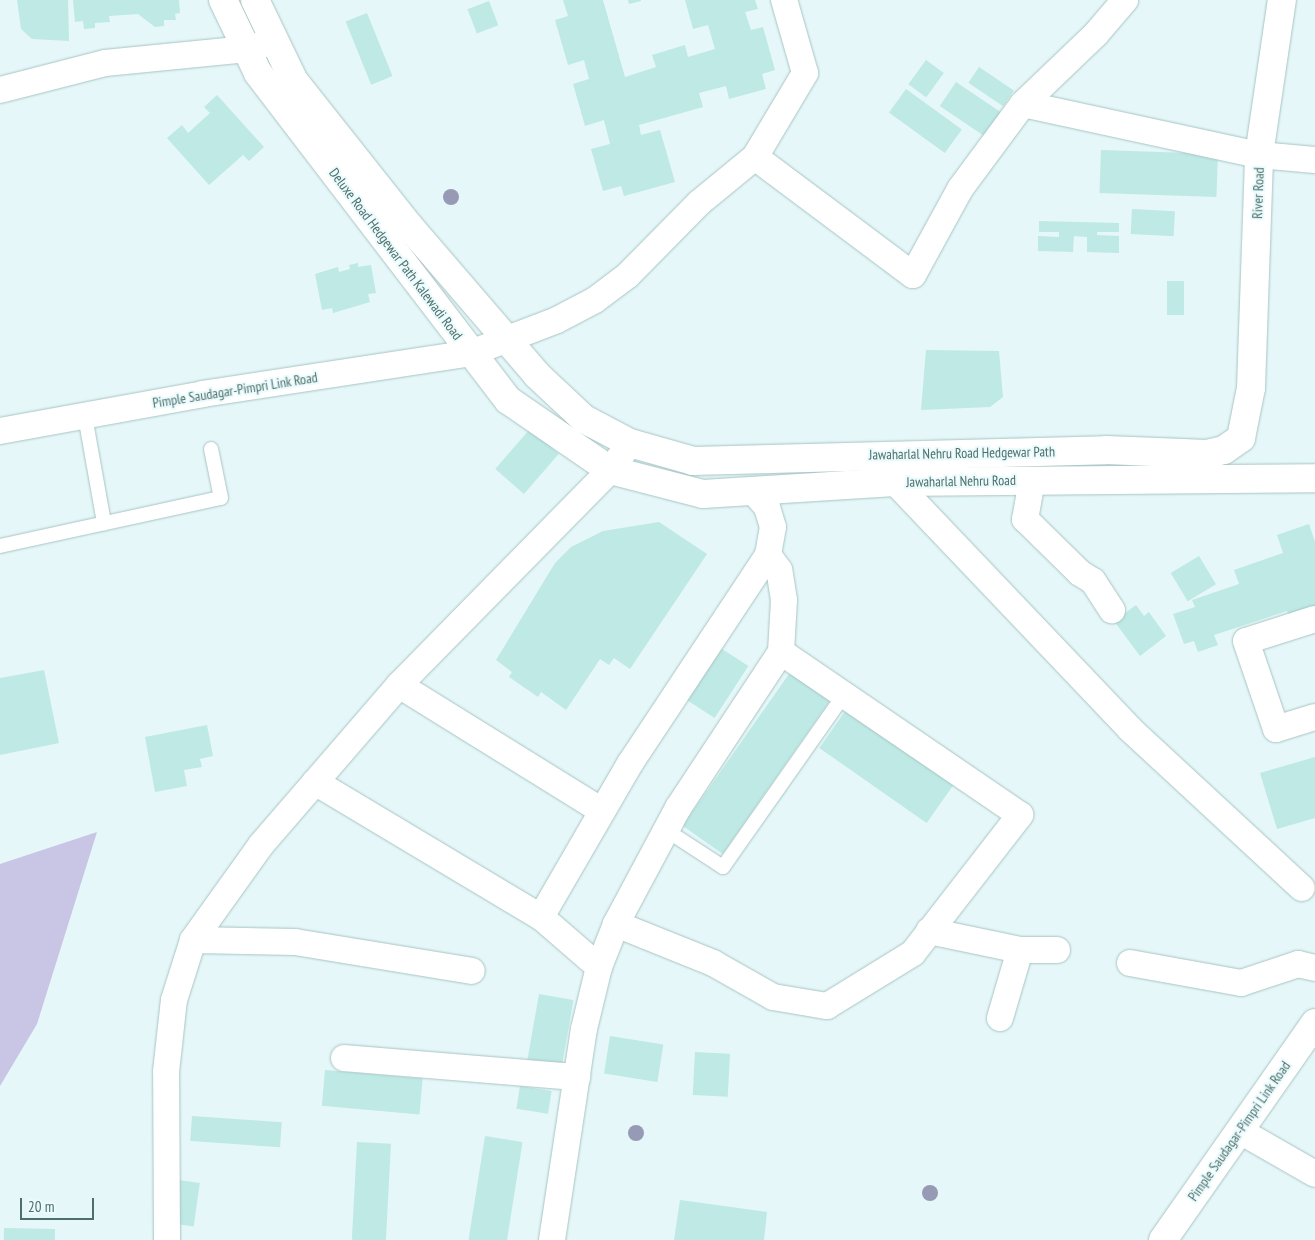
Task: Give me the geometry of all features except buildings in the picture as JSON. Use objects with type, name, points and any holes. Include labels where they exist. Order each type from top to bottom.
[{"type":"street","name":"Deluxe Road Hedgewar Path Kalewadi Road","points":[[223,0],[258,73],[508,400],[610,470]]},
{"type":"street","name":"Deluxe Road Hedgewar Path Kalewadi Road","points":[[255,0],[294,81],[409,226],[537,375],[584,419],[630,443]]},
{"type":"street","name":"Pimple Saudagar-Pimpri Link Road","points":[[0,431],[203,394],[471,353],[557,320],[595,300],[628,275],[699,203],[755,157],[805,73],[784,0]]},
{"type":"street","points":[[755,157],[913,275],[960,188],[1023,104],[1096,34],[1125,0]]},
{"type":"street","name":"River Road","points":[[1251,388],[1259,155],[1282,0]]},
{"type":"street","points":[[0,90],[105,63],[247,49],[275,41]]},
{"type":"street","points":[[1023,104],[1259,155],[1315,160]]},
{"type":"street","name":"Jawaharlal Nehru Road Hedgewar Path","points":[[630,443],[693,461],[1096,450],[1207,454],[1224,450],[1241,438],[1251,388]]},
{"type":"street","points":[[167,1240],[166,1072],[174,1000],[193,940],[255,853],[399,685],[610,470],[630,443]]},
{"type":"street","name":"Jawaharlal Nehru Road","points":[[610,470],[703,494],[895,482],[1315,478]]},
{"type":"street","points":[[1032,480],[1025,518],[1080,573],[1093,581],[1112,610]]},
{"type":"street","points":[[895,482],[1130,730],[1302,888]]},
{"type":"street","points":[[541,916],[602,811],[768,555],[773,527],[767,507],[753,491]]},
{"type":"street","points":[[552,1240],[577,1077],[599,967],[616,924],[666,830],[781,652],[784,600],[780,570],[768,555]]},
{"type":"street","points":[[1315,619],[1246,641],[1276,729],[1315,717]]},
{"type":"street","points":[[616,924],[713,963],[773,997],[826,1006],[913,953],[1020,815],[781,652]]},
{"type":"street","points":[[399,685],[602,811]]},
{"type":"street","points":[[315,782],[541,916],[599,967]]},
{"type":"street","points":[[929,931],[1020,950],[1057,950]]},
{"type":"street","points":[[193,940],[295,942],[472,971]]},
{"type":"street","points":[[1000,1018],[1020,950]]},
{"type":"street","points":[[1130,963],[1242,983],[1298,964],[1315,968]]},
{"type":"street","name":"Pimple Saudagar-Pimpri Link Road","points":[[1163,1240],[1312,1034]]},
{"type":"street","points":[[344,1058],[577,1077]]},
{"type":"street","points":[[1240,1132],[1315,1174]]},
{"type":"lane","points":[[85,416],[104,523]]},
{"type":"lane","points":[[0,546],[221,498],[211,449]]},
{"type":"lane","points":[[666,830],[723,867],[844,695]]},
{"type":"shaded area","points":[[97,832],[37,1024],[0,1086],[0,864]]}]
